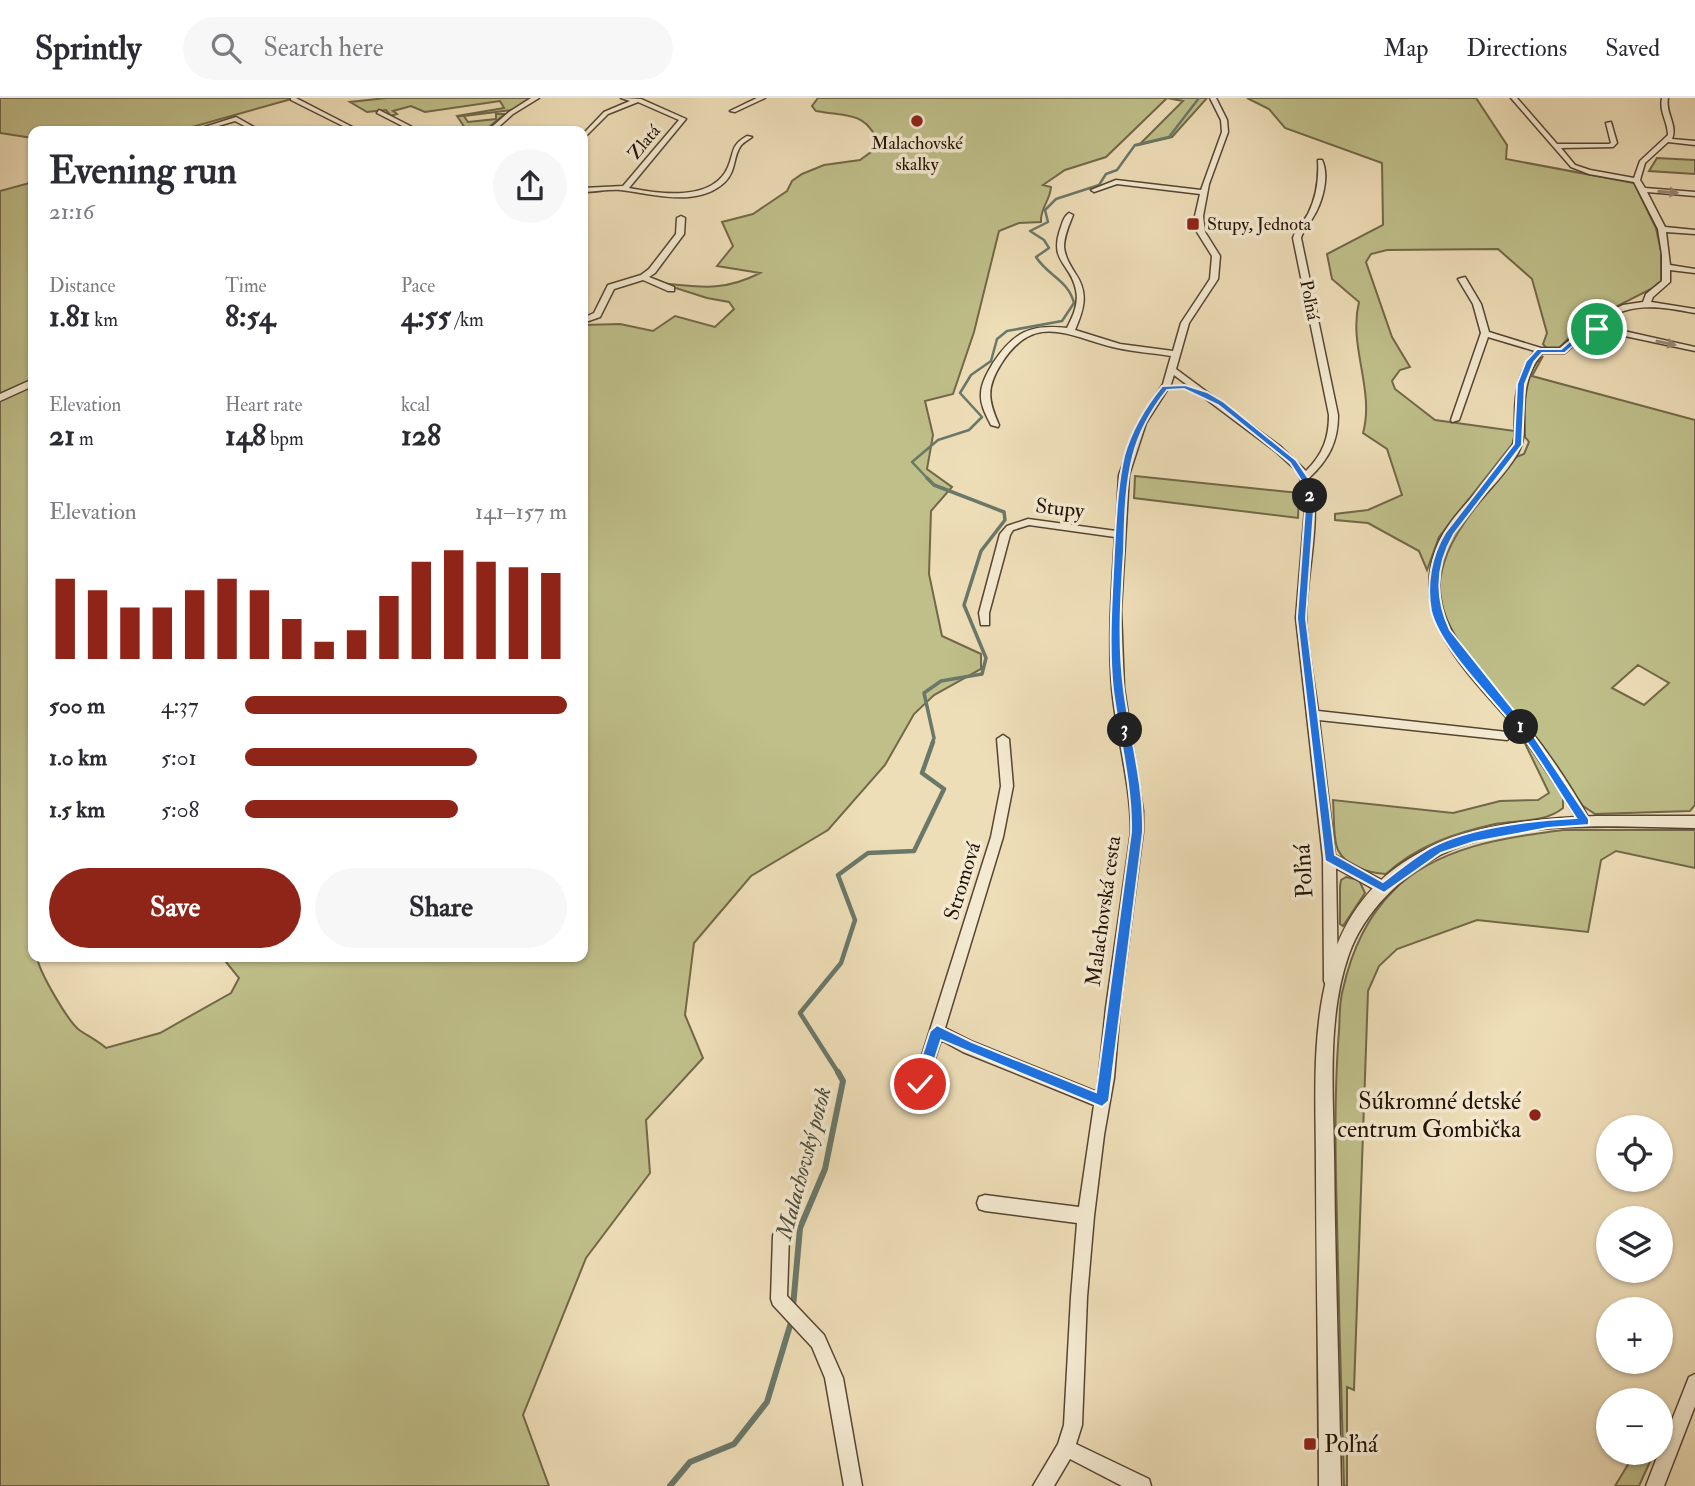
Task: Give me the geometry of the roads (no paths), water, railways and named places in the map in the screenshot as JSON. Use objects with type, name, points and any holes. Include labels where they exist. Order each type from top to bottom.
[{"type":"street","points":[[496,126],[536,98]]},
{"type":"street","name":"Zlatá","points":[[588,190],[623,189],[681,121],[680,117],[642,99],[624,98]]},
{"type":"street","points":[[733,111],[762,98]]},
{"type":"street","name":"Malachovská cesta","points":[[1042,1486],[1066,1448],[1073,1425],[1086,1216],[1137,832],[1138,811],[1118,688],[1116,610],[1124,475],[1129,454],[1151,405],[1175,381],[1175,354],[1185,323],[1214,279],[1216,256],[1199,225],[1203,192],[1225,132],[1225,124],[1213,98]]},
{"type":"street","points":[[1514,98],[1570,164],[1580,170],[1637,180]]},
{"type":"street","points":[[1647,303],[1649,296],[1666,282],[1666,267],[1662,229],[1637,180],[1642,162],[1668,140],[1672,131],[1662,109],[1665,98]]},
{"type":"street","points":[[588,132],[606,113],[642,99]]},
{"type":"street","points":[[293,102],[346,126]]},
{"type":"street","points":[[379,112],[403,126]]},
{"type":"street","points":[[213,126],[236,119],[249,126]]},
{"type":"street","points":[[1596,122],[1618,124]]},
{"type":"street","points":[[1555,146],[1613,145],[1609,123]]},
{"type":"street","points":[[623,189],[670,196],[683,196],[704,190],[728,173],[736,147],[749,137]]},
{"type":"street","points":[[1668,140],[1695,143]]},
{"type":"street","name":"Poľná","points":[[1320,161],[1324,171],[1312,214],[1300,228],[1297,238],[1319,348],[1331,389],[1334,416],[1328,453],[1322,463],[1305,477],[1310,493],[1310,509],[1301,618],[1329,858],[1331,988],[1325,1101],[1330,1486]]},
{"type":"street","points":[[1094,190],[1116,182],[1203,192]]},
{"type":"street","points":[[1641,190],[1695,194]]},
{"type":"street","points":[[1069,215],[1062,232],[1060,253],[1079,289],[1081,300],[1070,331]]},
{"type":"street","points":[[588,319],[597,315],[611,287],[644,277],[652,271],[680,234],[681,218]]},
{"type":"street","points":[[1662,229],[1695,232]]},
{"type":"street","points":[[1666,267],[1695,271]]},
{"type":"street","points":[[644,277],[670,289]]},
{"type":"street","points":[[1455,419],[1485,333],[1477,304],[1462,279]]},
{"type":"street","points":[[1485,333],[1540,350],[1562,351],[1590,326],[1620,309],[1647,303],[1695,311]]},
{"type":"street","points":[[1590,326],[1695,349]]},
{"type":"street","points":[[995,425],[985,390],[992,372],[1011,342],[1033,331],[1070,331],[1119,346],[1175,354]]},
{"type":"street","points":[[1540,350],[1530,361],[1521,384],[1518,445],[1441,548],[1436,565],[1433,598],[1445,630],[1457,648],[1528,735],[1585,822]]},
{"type":"street","points":[[1175,381],[1204,393],[1221,404],[1293,462],[1305,477]]},
{"type":"street","points":[[0,398],[28,384]]},
{"type":"street","name":"Stupy","points":[[985,622],[984,613],[1005,534],[1010,527],[1028,522],[1121,535]]},
{"type":"street","points":[[1312,715],[1507,736]]},
{"type":"street","name":"Stromová","points":[[920,1084],[997,837],[1007,786],[1003,738]]},
{"type":"street","points":[[1331,988],[1341,955],[1357,919],[1384,888],[1437,850],[1474,838],[1548,824],[1695,822]]},
{"type":"street","points":[[1329,858],[1384,888]]},
{"type":"street","points":[[937,1031],[968,1047],[1102,1101]]},
{"type":"street","points":[[985,1203],[1086,1216]]},
{"type":"street","points":[[781,1236],[779,1299],[818,1341],[834,1378],[853,1486]]},
{"type":"street","points":[[1655,1486],[1695,1383]]},
{"type":"street","points":[[1066,1448],[1142,1486]]},
{"type":"waterway","name":"Malachovský potok","points":[[929,480],[912,462],[938,440],[969,430],[982,417],[960,393],[971,375],[991,361],[997,339],[1007,331],[1062,321],[1074,303],[1063,283],[1036,257],[1049,248],[1044,240],[1030,231],[1048,222],[1045,210],[1056,199],[1099,185],[1106,174],[1117,170],[1135,145],[1169,137],[1199,98]]},
{"type":"waterway","name":"Malachovský potok","points":[[929,480],[934,485],[1004,512],[1005,520],[981,551],[964,605],[986,658],[982,674],[941,681],[924,693],[934,738],[932,744]]},
{"type":"waterway","name":"Malachovský potok","points":[[839,1074],[800,1013],[841,963],[855,920],[838,875],[868,853],[914,851],[944,789],[922,773],[933,742]]},
{"type":"waterway","name":"Malachovský potok","points":[[793,1307],[800,1228],[825,1169],[843,1081],[838,1072]]},
{"type":"waterway","name":"Malachovský potok","points":[[670,1486],[690,1462],[734,1444],[767,1402],[792,1319]]},
{"type":"place","name":"Malachovské skalky","points":[[917,121]]},
{"type":"place","name":"Stupy, Jednota","points":[[1193,224]]},
{"type":"place","name":"Súkromné detské centrum Gombička","points":[[1535,1115]]},
{"type":"place","name":"Poľná","points":[[1310,1444]]}]
